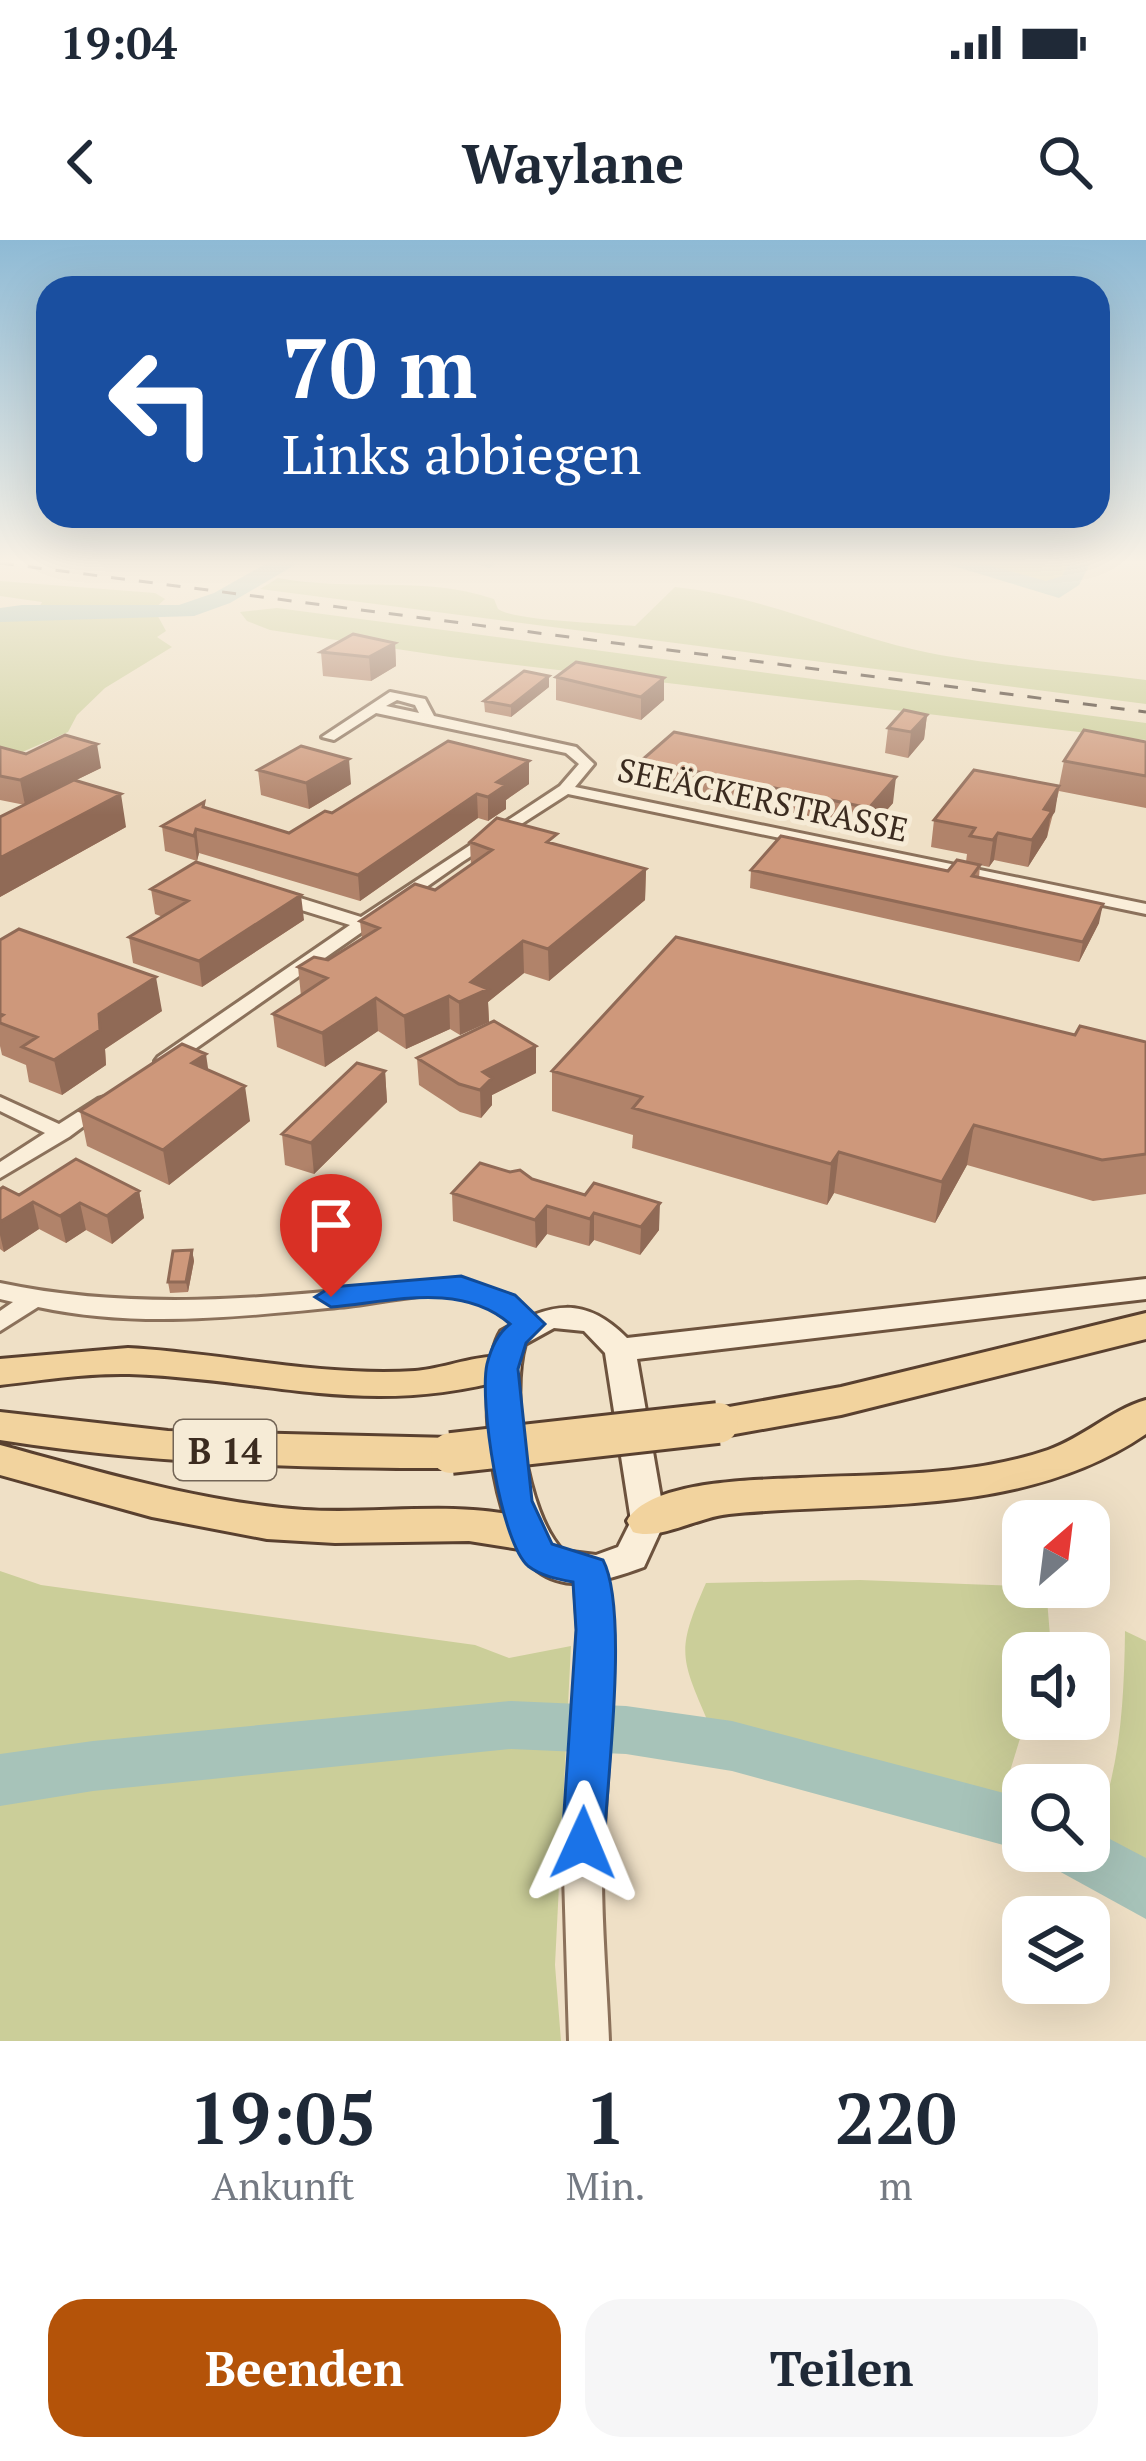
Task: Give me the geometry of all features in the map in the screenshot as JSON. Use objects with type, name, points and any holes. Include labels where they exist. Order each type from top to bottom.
[{"type":"main road","points":[[620,1350],[1146,1288]]},
{"type":"main road","points":[[549,1317],[593,1322],[620,1350],[648,1521],[631,1557],[590,1570],[555,1564],[538,1553],[515,1501],[502,1369],[512,1338],[549,1317]]},
{"type":"main road","name":"B 14","points":[[0,1426],[145,1445],[259,1452],[451,1453],[577,1442],[841,1401],[1146,1326]]},
{"type":"main road","points":[[0,1372],[141,1361],[291,1378],[432,1384],[502,1369]]},
{"type":"main road","points":[[648,1521],[691,1502],[974,1482],[1048,1469],[1112,1441],[1146,1414]]},
{"type":"main road","points":[[0,1460],[170,1506],[245,1520],[311,1526],[464,1521],[526,1534]]},
{"type":"street","name":"SEEÄCKERSTRASSE","points":[[329,737],[395,695],[420,702],[429,719],[571,750],[587,764],[566,789],[1146,909]]},
{"type":"street","points":[[154,1069],[566,789]]},
{"type":"street","points":[[256,890],[363,923]]},
{"type":"street","points":[[0,1172],[117,1094]]},
{"type":"street","points":[[0,1102],[62,1133]]},
{"type":"street","points":[[0,1291],[92,1307],[189,1308],[461,1286],[504,1302],[530,1324]]},
{"type":"street","points":[[0,1323],[31,1300]]},
{"type":"street","points":[[589,2041],[584,1778],[595,1630],[590,1570]]},
{"type":"green space","points":[[0,646],[172,647],[105,688],[77,715],[68,732],[11,757],[0,746]]},
{"type":"green space","points":[[377,646],[565,646],[1146,723],[1146,740]]},
{"type":"green space","points":[[700,646],[902,646],[973,660],[1146,680],[1146,704]]},
{"type":"green space","points":[[0,1571],[41,1585],[475,1645],[509,1658],[571,1646],[555,1965],[561,2041],[0,2041],[0,1788],[109,1771],[112,1750],[0,1764]]},
{"type":"green space","points":[[860,1580],[1002,1585],[1002,1608],[1048,1608],[1050,1632],[1002,1632],[1002,1740],[1020,1740],[1012,1764],[1002,1764],[999,1807],[709,1724],[685,1654],[690,1624],[706,1583]]},
{"type":"green space","points":[[1125,1631],[1146,1641],[1146,1903],[1098,1872],[1110,1872],[1110,1784],[1123,1692]]},
{"type":"building","points":[[332,646],[389,646],[369,657],[321,652]]},
{"type":"building","points":[[576,662],[664,678],[641,697],[556,677]]},
{"type":"building","points":[[524,671],[549,676],[511,706],[484,701]]},
{"type":"building","points":[[904,710],[927,715],[911,732],[888,728]]},
{"type":"building","points":[[1084,730],[1146,742],[1146,776],[1064,761]]},
{"type":"building","points":[[674,732],[896,777],[869,808],[642,760]]},
{"type":"building","points":[[65,735],[97,744],[20,780],[0,776],[0,747],[26,754]]},
{"type":"building","points":[[448,741],[529,761],[497,782],[506,785],[488,797],[477,794],[358,875],[196,829],[194,836],[162,826],[204,802],[203,807],[289,833],[325,811],[332,813]]},
{"type":"building","points":[[301,746],[349,759],[306,783],[258,770]]},
{"type":"building","points":[[974,770],[1059,786],[1044,809],[1052,811],[1032,840],[998,833],[993,840],[970,836],[975,828],[934,820]]},
{"type":"building","points":[[74,780],[121,794],[0,858],[0,817]]},
{"type":"building","points":[[497,818],[557,834],[547,842],[646,869],[548,949],[523,941],[471,982],[488,989],[459,1002],[449,996],[404,1016],[376,998],[322,1033],[273,1014],[327,978],[298,967],[314,957],[328,960],[379,928],[360,921],[415,884],[435,890],[492,850],[470,842]]},
{"type":"building","points":[[781,836],[948,871],[957,860],[980,865],[972,876],[1103,904],[1083,942],[751,870]]},
{"type":"building","points":[[196,862],[301,895],[199,961],[129,937],[188,901],[151,889]]},
{"type":"building","points":[[19,929],[156,977],[99,1014],[100,1030],[54,1060],[22,1047],[37,1037],[0,1023],[0,940]]},
{"type":"building","points":[[676,937],[1075,1035],[1080,1026],[1146,1042],[1146,1154],[1102,1160],[974,1125],[942,1182],[839,1152],[831,1164],[633,1108],[642,1097],[552,1071]]},
{"type":"building","points":[[494,1021],[536,1046],[483,1072],[492,1078],[480,1090],[459,1084],[417,1058]]},
{"type":"building","points":[[182,1044],[206,1054],[192,1063],[245,1086],[163,1150],[80,1111]]},
{"type":"building","points":[[357,1063],[385,1071],[311,1143],[282,1134]]},
{"type":"building","points":[[76,1159],[139,1191],[107,1216],[80,1203],[60,1216],[33,1202],[0,1222],[0,1189],[19,1195]]},
{"type":"building","points":[[480,1163],[510,1172],[520,1170],[532,1179],[585,1195],[594,1183],[660,1203],[641,1227],[547,1206],[535,1220],[452,1193]]},
{"type":"building","points":[[192,1250],[186,1282],[168,1282],[173,1251]]},
{"type":"waterway","points":[[0,1780],[93,1766],[511,1725],[626,1730],[732,1746],[1002,1819]]},
{"type":"waterway","points":[[1110,1869],[1146,1890]]},
{"type":"railway","points":[[639,646],[1146,712]]},
{"type":"route","points":[[331,1297],[461,1286],[504,1302],[530,1324],[512,1338],[502,1369],[515,1501],[538,1553],[555,1564],[590,1570],[595,1630],[583,1843]]}]
